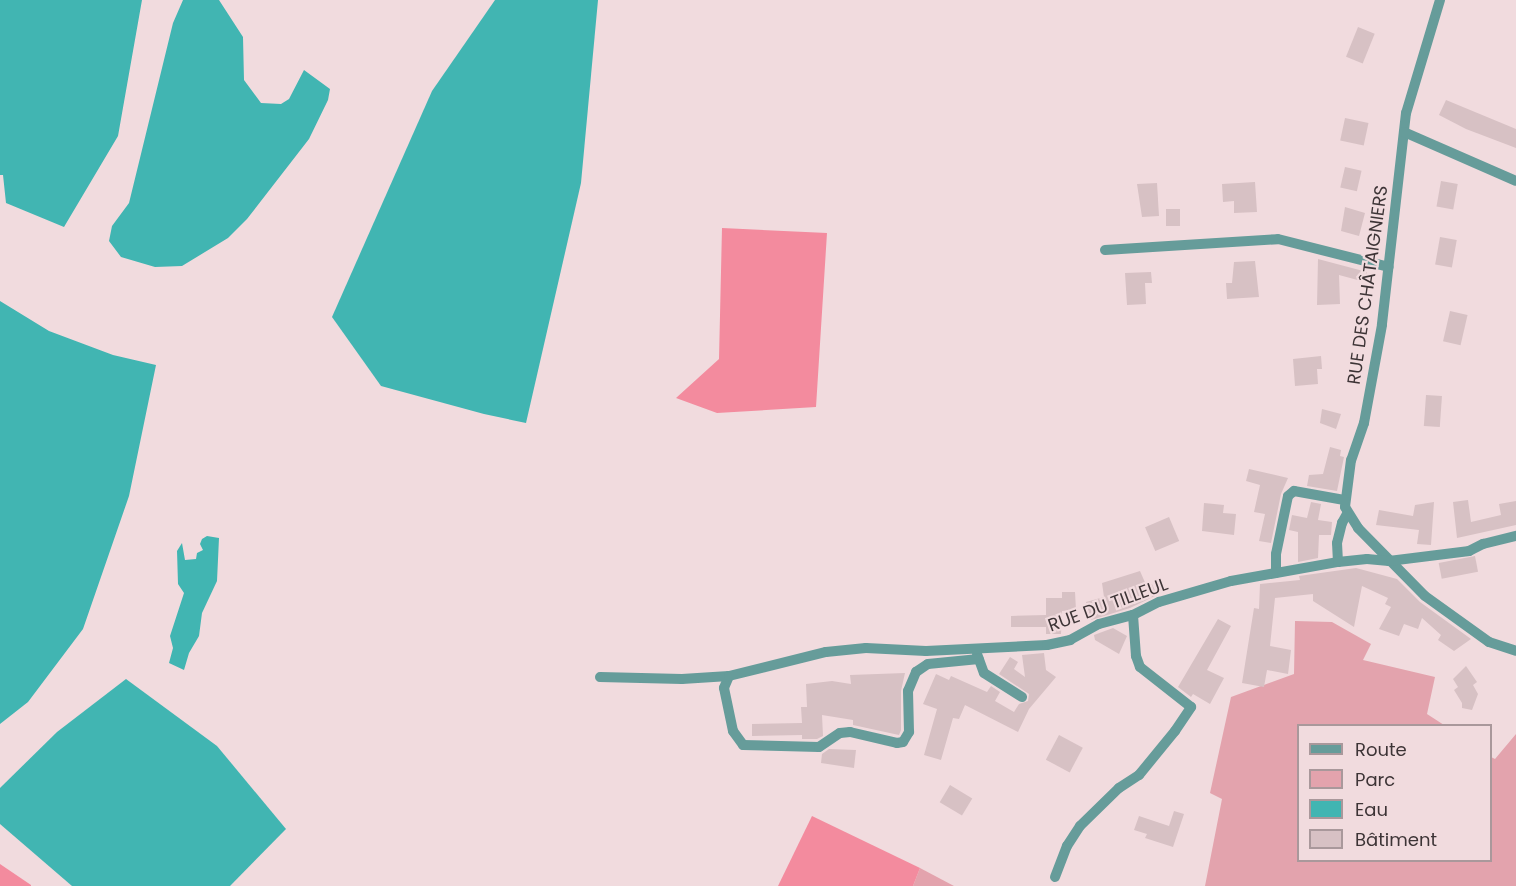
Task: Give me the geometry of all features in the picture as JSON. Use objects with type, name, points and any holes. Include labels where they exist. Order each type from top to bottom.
[{"type":"street","name":"RUE DES CHÂTAIGNIERS","points":[[1440,0],[1406,113],[1382,325],[1364,423],[1351,460],[1344,500],[1347,514],[1389,561],[1408,576],[1425,596],[1489,642],[1516,651]]},
{"type":"street","points":[[1404,132],[1516,181]]},
{"type":"street","points":[[1105,250],[1278,239],[1389,267]]},
{"type":"street","points":[[1276,573],[1276,554],[1288,496],[1294,491],[1344,500]]},
{"type":"street","points":[[1338,562],[1337,543],[1347,514]]},
{"type":"street","name":"RUE DU TILLEUL","points":[[600,677],[682,679],[729,676],[776,663],[836,651],[866,648],[977,654],[1047,645],[1070,640],[1099,624],[1133,615],[1159,602],[1231,581],[1338,562],[1367,559],[1389,561],[1469,551],[1483,544],[1516,536]]},
{"type":"street","points":[[1055,878],[1067,846],[1080,826],[1119,788],[1139,775],[1191,707],[1140,667],[1136,656],[1133,615]]},
{"type":"street","points":[[729,676],[724,688],[733,731],[742,745],[819,747],[840,733],[850,732],[897,743],[903,742],[909,732],[908,691],[916,672],[928,664],[977,654],[984,673],[1022,697]]},
{"type":"green space","points":[[1295,621],[1332,622],[1371,644],[1363,660],[1435,677],[1427,714],[1442,724],[1297,724],[1297,862],[1492,862],[1492,758],[1495,759],[1516,734],[1516,886],[1205,886],[1222,799],[1210,793],[1231,697],[1294,674]]},
{"type":"green space","points":[[920,868],[954,886],[913,886]]},
{"type":"shaded area","points":[[722,228],[827,233],[816,407],[717,413],[676,398],[719,359]]},
{"type":"shaded area","points":[[812,816],[920,868],[913,886],[778,886]]},
{"type":"shaded area","points":[[0,864],[31,885],[31,886],[0,886]]},
{"type":"water","points":[[0,0],[142,0],[118,136],[64,227],[6,203],[3,175],[0,175]]},
{"type":"water","points":[[183,0],[219,0],[243,37],[244,80],[261,103],[281,104],[289,99],[304,70],[330,89],[328,100],[309,139],[247,219],[228,238],[182,266],[155,267],[121,257],[109,241],[112,226],[129,203],[173,23]]},
{"type":"water","points":[[495,0],[598,0],[581,183],[526,423],[381,386],[332,317],[432,91]]},
{"type":"water","points":[[0,301],[49,331],[113,355],[156,365],[129,496],[83,629],[28,702],[0,724]]},
{"type":"water","points":[[207,536],[219,538],[217,581],[202,613],[199,636],[189,653],[184,670],[169,663],[173,648],[170,636],[184,593],[178,584],[177,551],[182,543],[185,560],[196,559],[197,553],[203,550],[200,544],[202,539]]},
{"type":"water","points":[[126,679],[217,746],[286,829],[230,886],[72,886],[0,824],[0,788],[57,732]]},
{"type":"building","points":[[1358,27],[1375,34],[1363,63],[1346,57]]},
{"type":"building","points":[[1446,100],[1516,129],[1516,148],[1466,129],[1439,115]]},
{"type":"building","points":[[1345,118],[1368,123],[1364,145],[1340,140]]},
{"type":"building","points":[[1345,167],[1362,171],[1357,191],[1340,187]]},
{"type":"building","points":[[1441,181],[1458,184],[1453,210],[1436,207]]},
{"type":"building","points":[[1255,182],[1257,212],[1234,213],[1234,201],[1223,202],[1222,184]]},
{"type":"building","points":[[1157,183],[1159,216],[1142,217],[1137,184]]},
{"type":"building","points":[[1345,207],[1365,213],[1359,236],[1341,231]]},
{"type":"building","points":[[1166,209],[1180,209],[1180,226],[1166,226]]},
{"type":"building","points":[[1440,237],[1457,240],[1452,268],[1435,265]]},
{"type":"building","points":[[1318,259],[1367,272],[1365,282],[1339,275],[1340,304],[1317,305]]},
{"type":"building","points":[[1255,261],[1259,297],[1227,299],[1226,283],[1232,283],[1234,262]]},
{"type":"building","points":[[1151,272],[1152,283],[1145,283],[1146,304],[1127,305],[1125,273]]},
{"type":"building","points":[[1450,311],[1468,315],[1461,345],[1443,341]]},
{"type":"building","points":[[1321,356],[1322,369],[1317,369],[1318,384],[1295,386],[1293,359]]},
{"type":"building","points":[[1426,395],[1442,396],[1440,427],[1424,426]]},
{"type":"building","points":[[1322,409],[1341,414],[1336,429],[1320,423]]},
{"type":"building","points":[[1330,447],[1341,450],[1340,456],[1344,457],[1337,491],[1307,486],[1309,475],[1323,474]]},
{"type":"building","points":[[1249,469],[1288,478],[1281,494],[1271,543],[1259,541],[1265,514],[1254,512],[1260,485],[1246,481]]},
{"type":"building","points":[[1468,500],[1471,522],[1501,515],[1499,504],[1516,501],[1516,525],[1457,538],[1453,502]]},
{"type":"building","points":[[1311,502],[1321,504],[1318,520],[1332,522],[1331,535],[1319,535],[1318,558],[1298,562],[1298,532],[1289,530],[1292,515],[1307,518]]},
{"type":"building","points":[[1434,502],[1431,545],[1417,544],[1419,530],[1376,525],[1379,510],[1413,516],[1415,505]]},
{"type":"building","points":[[1204,503],[1224,505],[1223,513],[1236,514],[1234,535],[1202,531]]},
{"type":"building","points":[[1169,517],[1179,541],[1155,551],[1145,527]]},
{"type":"building","points":[[1475,556],[1478,572],[1442,579],[1439,563]]},
{"type":"building","points":[[1356,568],[1397,579],[1420,602],[1471,639],[1454,651],[1438,640],[1441,635],[1422,618],[1418,629],[1404,624],[1399,636],[1379,629],[1391,607],[1385,604],[1388,598],[1362,586],[1354,627],[1313,601],[1313,594],[1275,598],[1270,646],[1291,650],[1288,674],[1267,670],[1264,687],[1242,683],[1254,608],[1259,609],[1260,584],[1300,580],[1299,576]]},
{"type":"building","points":[[1140,571],[1147,587],[1152,584],[1157,595],[1130,608],[1091,620],[1086,602],[1104,597],[1102,583]]},
{"type":"building","points":[[1062,592],[1075,592],[1076,610],[1062,611],[1061,634],[1046,634],[1046,627],[1011,627],[1011,616],[1046,615],[1046,598],[1062,598]]},
{"type":"building","points":[[1218,619],[1231,626],[1207,670],[1224,678],[1210,704],[1193,694],[1191,697],[1178,687]]},
{"type":"building","points":[[1113,628],[1127,636],[1119,654],[1095,640],[1094,635]]},
{"type":"building","points":[[1044,653],[1046,670],[1056,677],[1029,709],[1018,732],[965,705],[959,719],[953,718],[941,760],[924,755],[937,709],[923,704],[936,674],[949,680],[951,676],[987,692],[991,686],[1000,692],[995,701],[1014,712],[1019,704],[1028,701],[1029,694],[999,674],[1010,657],[1018,662],[1014,669],[1025,677],[1022,655]]},
{"type":"building","points":[[1466,666],[1477,682],[1473,685],[1478,694],[1472,710],[1462,708],[1462,703],[1454,690],[1458,687],[1453,679]]},
{"type":"building","points":[[905,673],[901,691],[899,735],[853,725],[853,720],[822,715],[823,736],[817,739],[802,739],[802,735],[752,736],[752,724],[802,723],[801,707],[807,707],[806,684],[832,681],[851,684],[850,675]]},
{"type":"building","points":[[1059,735],[1083,748],[1070,772],[1046,760]]},
{"type":"building","points":[[829,749],[856,750],[854,768],[821,763],[822,754]]},
{"type":"building","points":[[950,785],[972,798],[962,816],[940,802]]},
{"type":"building","points":[[1174,811],[1184,814],[1173,847],[1145,838],[1147,834],[1134,830],[1139,816],[1169,826]]}]
